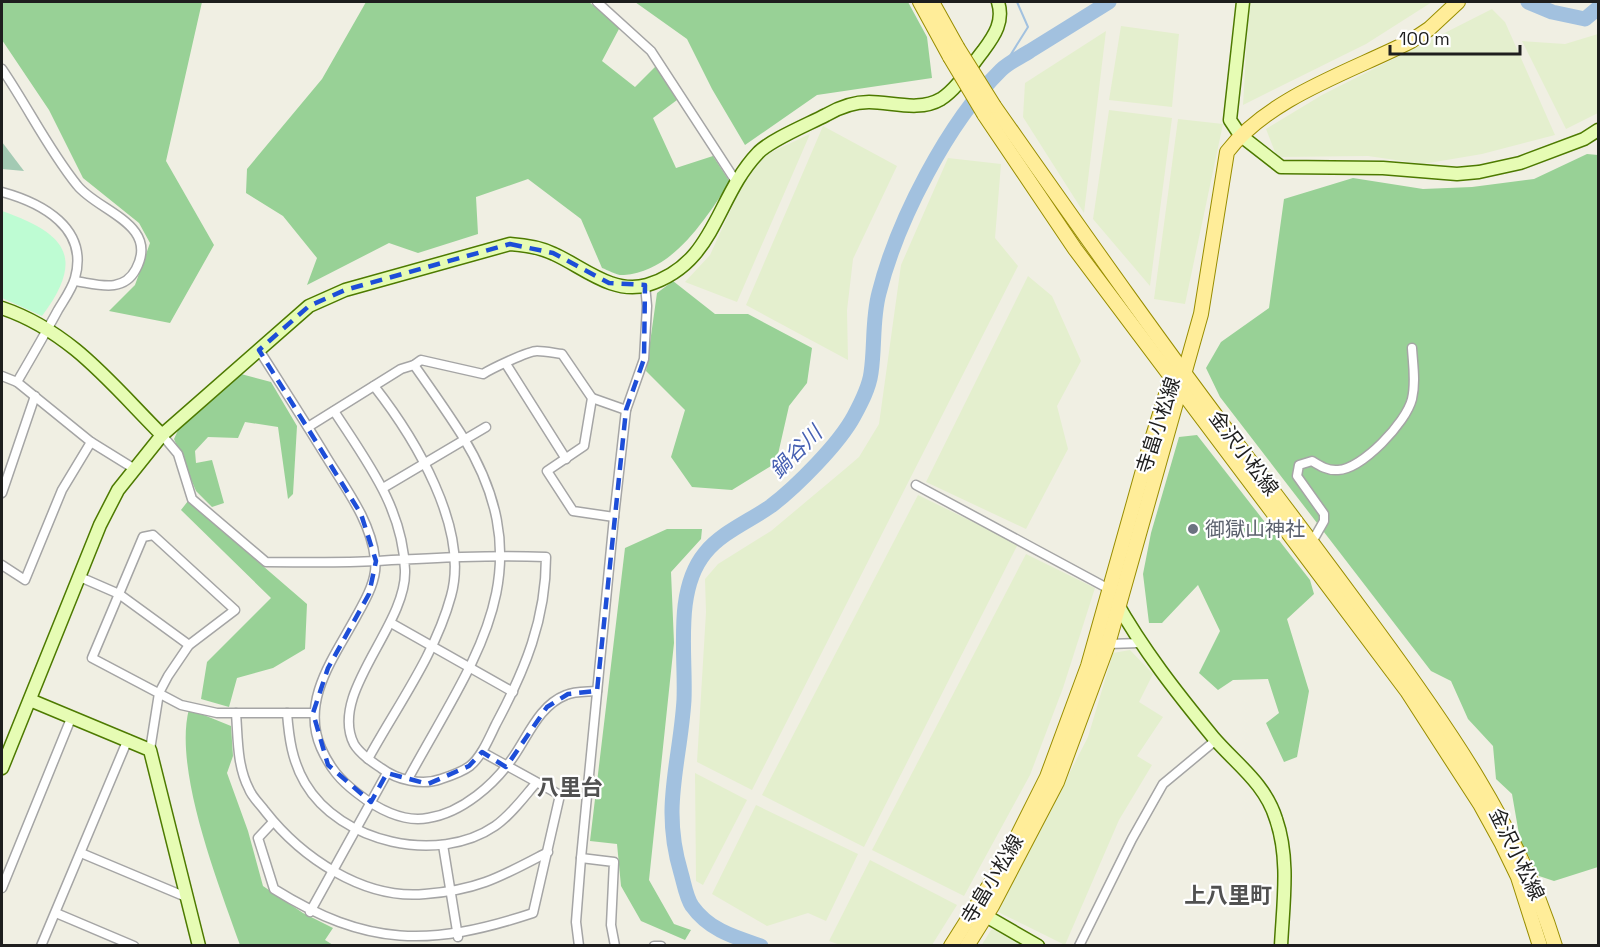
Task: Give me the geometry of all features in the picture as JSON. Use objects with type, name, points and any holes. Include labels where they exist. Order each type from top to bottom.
[{"type":"main road","name":"金沢小松線","points":[[920,2],[1075,249],[1178,372],[1312,542],[1404,668],[1484,787],[1529,874],[1555,945]]},
{"type":"main road","name":"金沢小松線","points":[[932,2],[953,52]]},
{"type":"main road","name":"寺畠小松線","points":[[967,945],[980,913],[1047,777],[1088,666],[1109,589],[1178,372],[1191,354],[1212,255],[1227,152],[1240,135],[1265,114],[1411,41],[1429,29],[1458,2]]},
{"type":"main road","name":"金沢小松線","points":[[1178,372],[1180,389],[1407,691],[1457,767],[1502,844],[1518,877],[1540,945]]},
{"type":"main road","name":"寺畠小松線","points":[[951,945],[980,913],[1057,782],[1108,644],[1180,389]]},
{"type":"street","points":[[597,2],[651,51],[737,183]]},
{"type":"street","points":[[2,768],[100,525],[134,468],[162,435],[309,306],[345,290],[510,244],[528,245],[553,253],[609,283],[627,286],[645,285],[674,273],[697,254],[737,183],[759,152],[839,108],[868,102],[919,105],[941,99],[999,27],[1001,13],[998,2]]},
{"type":"street","points":[[1243,2],[1230,120],[1240,135],[1281,167],[1383,168],[1457,174],[1479,172],[1520,163],[1574,143],[1599,130]]},
{"type":"street","points":[[2,69],[78,187],[130,225],[140,240],[140,263],[133,276],[120,285],[110,287],[75,281]]},
{"type":"street","points":[[2,192],[37,204],[63,223],[73,237],[77,255],[75,281],[17,382]]},
{"type":"street","points":[[579,945],[576,922],[614,517],[626,410],[644,359],[647,306],[645,285]]},
{"type":"street","points":[[2,308],[62,336],[93,363],[178,454],[192,499],[266,562],[376,561],[403,559],[454,558],[501,555],[546,557],[544,603],[538,630],[513,692],[482,752],[469,766],[450,777],[428,784],[387,772],[368,759],[354,744],[350,724],[353,695],[360,676],[391,624],[404,591],[403,559],[401,532],[383,488],[334,411]]},
{"type":"street","points":[[1312,542],[1324,521],[1324,514],[1297,476],[1299,465],[1312,461],[1329,470],[1341,471],[1376,450],[1389,438],[1412,402],[1414,386],[1412,348]]},
{"type":"street","points":[[259,350],[361,514],[376,561],[369,594],[328,668],[314,701],[313,713],[317,738],[328,765],[348,786],[371,802],[400,816],[428,819],[447,813],[465,803],[506,767],[547,707],[568,694],[597,691]]},
{"type":"street","points":[[308,427],[401,369],[421,360],[483,374],[498,364],[506,364],[534,351],[562,354],[592,398],[626,410]]},
{"type":"street","points":[[506,364],[566,459]]},
{"type":"street","points":[[408,779],[469,667],[496,601],[501,555],[497,519],[464,439],[414,365]]},
{"type":"street","points":[[2,376],[17,382],[91,442],[134,468]]},
{"type":"street","points":[[368,759],[431,646],[451,596],[454,558],[444,511],[423,463],[374,386]]},
{"type":"street","points":[[2,493],[35,396]]},
{"type":"street","points":[[592,398],[584,446],[547,471],[565,502],[573,511],[614,517]]},
{"type":"street","points":[[383,488],[486,427]]},
{"type":"street","points":[[2,565],[25,580],[62,490],[91,442]]},
{"type":"street","points":[[916,485],[1109,589],[1140,644],[1216,740],[1263,789],[1277,819],[1284,859],[1281,945]]},
{"type":"street","points":[[199,945],[150,750],[159,693],[189,645],[235,610],[153,535],[143,537],[92,658],[159,693],[181,705],[217,713],[313,713]]},
{"type":"street","points":[[80,577],[119,594],[189,645]]},
{"type":"street","points":[[391,624],[513,692]]},
{"type":"street","points":[[1108,644],[1140,644]]},
{"type":"street","points":[[30,700],[150,750]]},
{"type":"street","points":[[236,713],[240,762],[249,790],[276,827],[333,870],[359,884],[386,891],[422,895],[451,891],[488,883],[548,852]]},
{"type":"street","points":[[287,713],[289,737],[295,763],[306,785],[340,820],[379,838],[412,844],[443,846],[494,826],[536,783]]},
{"type":"street","points":[[2,888],[72,716]]},
{"type":"street","points":[[41,945],[128,739]]},
{"type":"street","points":[[1080,945],[1132,839],[1164,784],[1216,740]]},
{"type":"street","points":[[273,822],[258,838],[274,889],[310,912],[349,929],[406,942],[458,937],[486,931],[533,913],[560,795],[482,752]]},
{"type":"street","points":[[310,912],[387,772]]},
{"type":"street","points":[[443,846],[458,937]]},
{"type":"street","points":[[81,854],[186,897]]},
{"type":"street","points":[[582,858],[614,862],[611,925],[615,945]]},
{"type":"street","points":[[56,913],[134,945]]},
{"type":"street","points":[[980,913],[1038,945]]},
{"type":"street","points":[[654,945],[661,945]]},
{"type":"highlighted area","points":[[510,244],[553,253],[609,283],[645,285],[644,359],[626,410],[597,691],[568,694],[547,707],[506,767],[482,752],[469,766],[428,784],[387,773],[371,802],[328,765],[313,713],[328,668],[369,594],[376,561],[361,514],[259,350],[309,306],[345,290]]},
{"type":"green space","points":[[2,2],[202,2],[166,161],[214,245],[170,323],[109,311],[135,285],[150,243],[139,223],[83,178],[49,110],[2,40]]},
{"type":"green space","points":[[366,2],[589,2],[620,27],[602,61],[635,87],[656,66],[677,100],[653,118],[676,168],[713,156],[730,182],[699,227],[686,241],[673,254],[642,271],[621,275],[602,268],[581,219],[528,179],[476,197],[478,234],[418,253],[389,243],[307,285],[317,258],[283,216],[246,193],[247,169],[322,79]]},
{"type":"green space","points":[[635,2],[908,2],[927,37],[932,78],[817,95],[745,145],[712,89],[687,39]]},
{"type":"green space","points":[[1249,2],[1432,2],[1366,44],[1243,105]]},
{"type":"green space","points":[[1492,9],[1505,22],[1555,135],[1482,154],[1423,164],[1368,156],[1277,157],[1266,129],[1322,95]]},
{"type":"green space","points":[[1121,26],[1179,34],[1172,107],[1109,100]]},
{"type":"green space","points":[[1106,31],[1084,213],[1023,117],[1025,83]]},
{"type":"green space","points":[[1598,34],[1598,113],[1566,129],[1522,41],[1565,44]]},
{"type":"green space","points":[[1109,110],[1172,118],[1150,286],[1093,219]]},
{"type":"green space","points":[[1178,119],[1223,124],[1185,304],[1154,299]]},
{"type":"green space","points":[[823,126],[897,166],[853,259],[847,310],[848,360],[746,305]]},
{"type":"green space","points":[[810,134],[737,302],[685,282],[710,255],[743,183],[761,157]]},
{"type":"green space","points":[[2,142],[24,171],[2,169]]},
{"type":"green space","points":[[1587,154],[1598,155],[1598,867],[1554,881],[1539,876],[1520,840],[1512,794],[1496,779],[1493,746],[1468,719],[1451,681],[1431,671],[1220,397],[1206,368],[1221,342],[1269,308],[1284,199],[1353,178],[1423,189],[1472,187],[1534,179]]},
{"type":"green space","points":[[948,158],[1001,164],[995,238],[1018,266],[752,790],[697,762],[706,612],[705,579],[718,564],[771,531],[859,457],[879,424],[901,265]]},
{"type":"green space","points":[[2,211],[41,228],[54,238],[62,249],[65,262],[63,277],[56,295],[42,316],[2,298]]},
{"type":"green space","points":[[1028,276],[1052,296],[1081,361],[1057,406],[1068,449],[1026,529],[926,482]]},
{"type":"green space","points":[[673,281],[715,314],[748,314],[812,348],[807,383],[789,406],[776,463],[732,490],[692,487],[671,457],[685,410],[646,371],[657,293]]},
{"type":"green space","points":[[241,374],[271,382],[297,426],[293,494],[288,499],[278,427],[245,422],[238,438],[208,437],[195,451],[196,463],[212,460],[224,503],[212,507],[196,491],[174,439],[179,428]]},
{"type":"green space","points":[[1197,435],[1310,580],[1314,594],[1287,619],[1309,691],[1297,757],[1284,762],[1266,723],[1279,713],[1268,679],[1233,680],[1218,690],[1199,673],[1220,631],[1198,585],[1162,623],[1149,623],[1143,574],[1151,533],[1179,437]]},
{"type":"green space","points":[[918,495],[1018,544],[864,847],[762,795]]},
{"type":"green space","points":[[188,501],[307,604],[305,649],[273,668],[237,678],[229,707],[201,699],[207,662],[271,598],[181,510]]},
{"type":"green space","points":[[667,529],[702,529],[701,539],[671,572],[674,643],[649,880],[674,924],[691,930],[685,940],[641,921],[621,886],[617,844],[590,841],[625,548]]},
{"type":"green space","points":[[1026,554],[1095,588],[1063,688],[1030,775],[964,896],[872,850]]},
{"type":"green space","points":[[1130,650],[1153,674],[1139,702],[1163,717],[1137,756],[1152,765],[1119,820],[1065,945],[998,912],[1088,737],[1113,653]]},
{"type":"green space","points":[[189,709],[231,726],[233,756],[227,773],[248,831],[263,886],[303,913],[333,928],[325,940],[333,945],[240,945],[210,860],[193,795],[187,763],[186,734]]},
{"type":"green space","points":[[695,773],[747,800],[703,885],[696,881]]},
{"type":"green space","points":[[756,805],[858,854],[826,921],[808,913],[767,926],[712,894]]},
{"type":"green space","points":[[870,860],[957,905],[932,945],[843,946],[829,941]]},
{"type":"green space","points":[[997,929],[1026,945],[981,946],[991,930]]},
{"type":"waterway","points":[[1003,67],[1028,27],[1017,2]]},
{"type":"waterway","name":"鍋谷川","points":[[761,946],[723,932],[699,914],[692,906],[685,890],[675,849],[672,806],[684,700],[685,604],[695,568],[712,546],[771,506],[792,488],[828,452],[854,416],[870,379],[874,323],[887,265],[898,235],[927,174],[962,117],[1004,67],[1109,2]]},
{"type":"waterway","name":"鍋谷川","points":[[1528,2],[1552,12],[1585,19],[1598,8]]},
{"type":"place","name":"御獄山神社","points":[[1193,529]]},
{"type":"district","name":"八里台","points":[[570,787]]},
{"type":"district","name":"上八里町","points":[[1228,895]]}]
